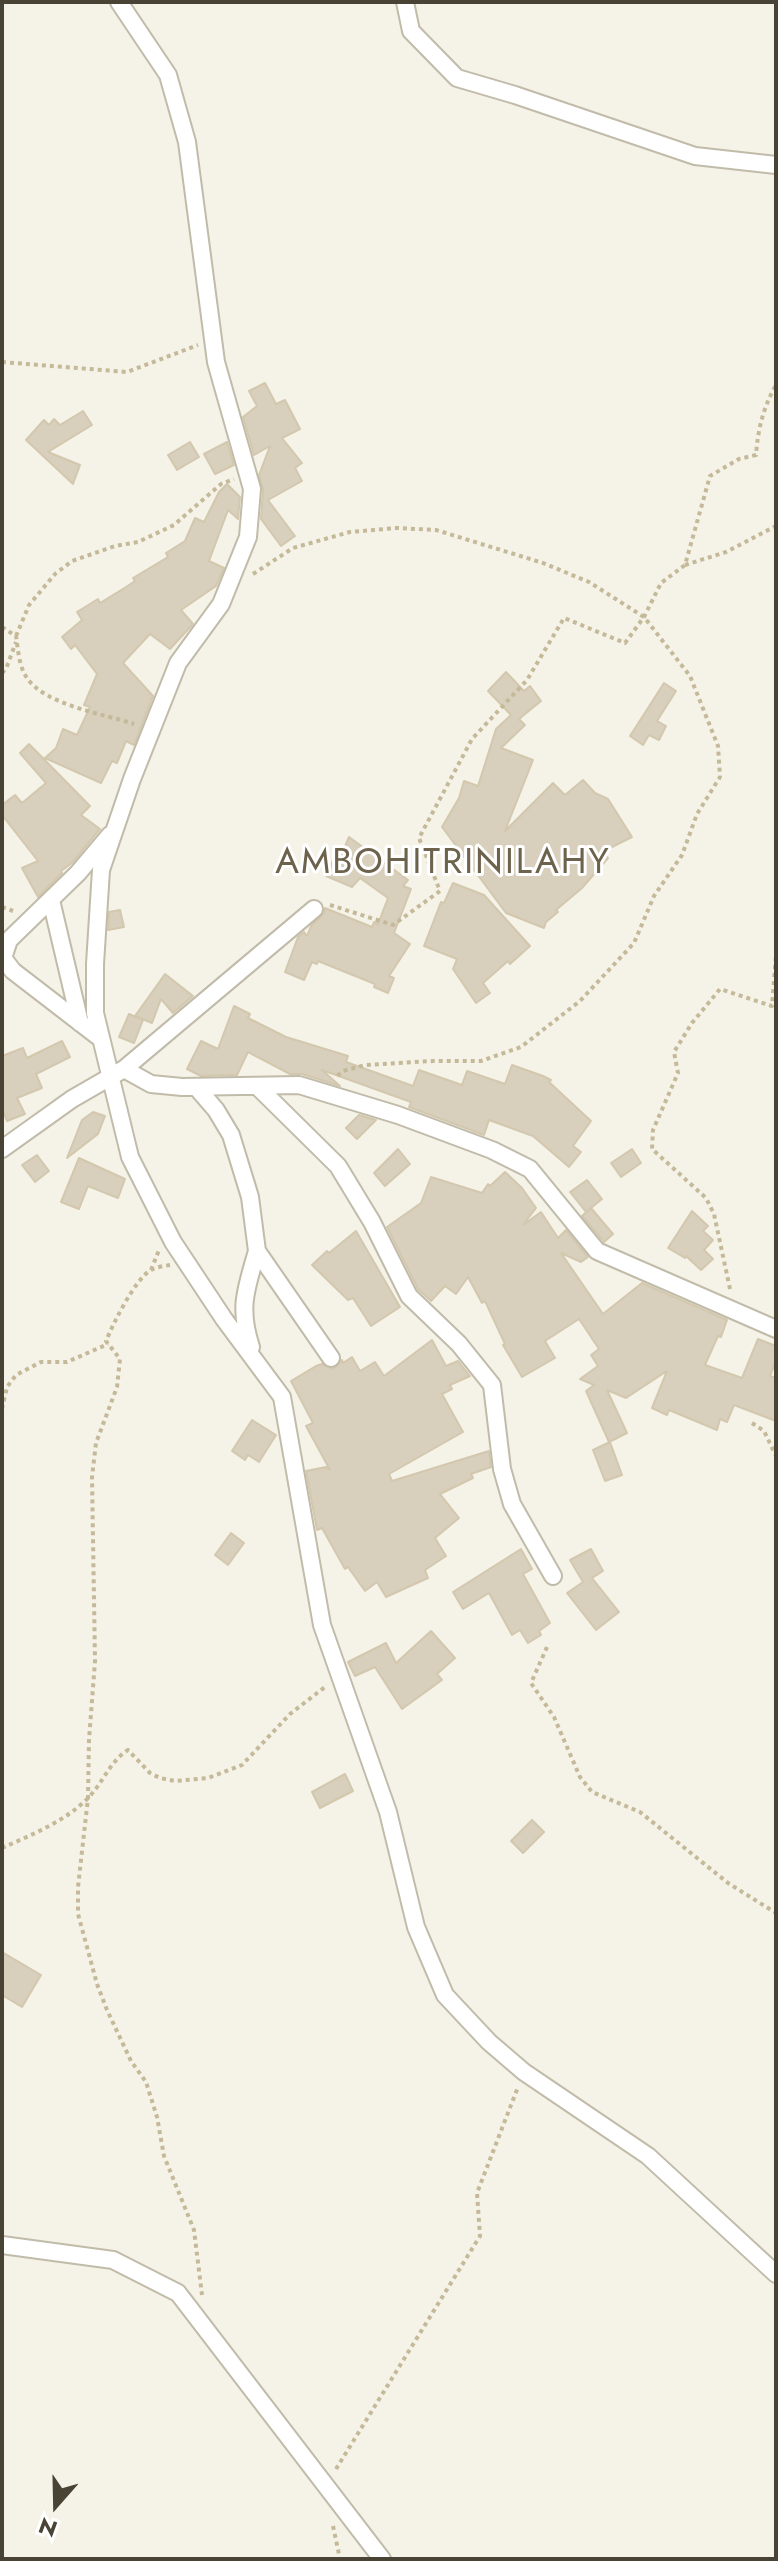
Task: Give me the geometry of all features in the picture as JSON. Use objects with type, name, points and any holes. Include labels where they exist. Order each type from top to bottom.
[{"type":"street","points":[[119,2],[168,75],[187,142],[222,392],[252,489],[248,537],[221,604],[178,663],[101,870],[95,1013],[100,1038],[118,1073],[130,1157],[173,1242],[282,1397],[322,1625],[388,1812],[416,1927],[445,1995],[489,2042],[524,2072],[648,2156],[776,2274]]},
{"type":"street","points":[[405,2],[411,31],[457,78],[695,156],[776,165]]},
{"type":"street","points":[[100,1038],[13,971],[3,958],[9,940],[78,873],[116,828]]},
{"type":"street","points":[[51,900],[80,1023]]},
{"type":"street","points":[[2,1149],[72,1099],[118,1073],[314,909]]},
{"type":"street","points":[[118,1073],[151,1084],[197,1088],[299,1085],[322,1090],[465,1140],[530,1169],[597,1251],[776,1329]]},
{"type":"street","points":[[258,1087],[338,1166],[372,1222],[409,1296],[459,1344],[492,1385],[502,1469],[512,1504],[553,1576]]},
{"type":"street","points":[[197,1088],[216,1110],[231,1135],[250,1197],[257,1251],[242,1304],[243,1324],[256,1361]]},
{"type":"street","points":[[257,1251],[331,1358]]},
{"type":"street","points":[[2,2245],[113,2260],[178,2293],[382,2559]]},
{"type":"path","points":[[2,362],[127,372],[213,341]]},
{"type":"path","points":[[685,565],[710,476],[739,459],[756,455],[765,403],[776,385]]},
{"type":"path","points":[[2,673],[29,605],[55,574],[72,561],[115,546],[138,542],[174,525],[221,484],[248,474]]},
{"type":"path","points":[[314,909],[322,904],[337,907],[393,925],[440,891],[419,838],[472,739],[527,680],[564,618],[625,643],[644,617],[661,583],[685,565],[726,552],[776,526]]},
{"type":"path","points":[[251,575],[293,548],[350,532],[397,528],[436,530],[543,563],[589,582],[644,617],[690,676],[718,746],[720,777],[697,814],[682,855],[654,896],[634,943],[580,1001],[521,1047],[481,1061],[365,1065],[343,1071],[322,1090]]},
{"type":"path","points":[[2,627],[16,638],[26,677],[39,691],[65,704],[152,729]]},
{"type":"path","points":[[739,1312],[730,1289],[714,1214],[706,1198],[652,1149],[653,1130],[678,1073],[674,1052],[692,1023],[720,989],[772,1006],[776,955]]},
{"type":"path","points":[[193,1272],[177,1264],[151,1270],[135,1290],[106,1341],[120,1359],[117,1387],[96,1443],[92,1477],[95,1661],[78,1914],[97,1984],[131,2061],[146,2082],[157,2117],[164,2156],[194,2230],[203,2325]]},
{"type":"path","points":[[2,1409],[7,1387],[16,1375],[41,1362],[67,1362],[108,1344]]},
{"type":"path","points":[[752,1423],[764,1431],[776,1456]]},
{"type":"path","points":[[547,1647],[531,1683],[564,1735],[584,1783],[592,1792],[640,1812],[728,1883],[776,1913]]},
{"type":"path","points":[[2,1848],[53,1824],[88,1798],[113,1764],[128,1750],[150,1773],[175,1781],[208,1778],[242,1765],[298,1707],[340,1677]]},
{"type":"path","points":[[340,2559],[325,2487],[480,2236],[477,2193],[524,2072]]},
{"type":"building","points":[[265,383],[276,404],[285,400],[300,429],[282,438],[302,463],[295,468],[302,481],[268,500],[295,536],[281,546],[261,519],[263,489],[259,475],[270,446],[254,455],[243,417],[257,406],[249,391]]},
{"type":"building","points":[[83,411],[92,425],[48,452],[80,465],[73,484],[26,440],[44,420],[49,425],[54,419],[60,425]]},
{"type":"building","points":[[190,442],[199,457],[177,470],[168,455]]},
{"type":"building","points":[[227,442],[234,465],[215,474],[204,454]]},
{"type":"building","points":[[227,484],[240,497],[238,519],[228,510],[209,561],[224,568],[216,586],[181,610],[193,624],[170,649],[150,634],[123,663],[153,696],[134,745],[126,741],[117,763],[112,761],[101,783],[45,758],[56,748],[63,729],[77,735],[90,707],[84,705],[97,674],[75,645],[71,649],[62,637],[82,620],[77,612],[98,599],[100,603],[168,557],[166,553],[185,541],[195,518],[204,522],[219,492]]},
{"type":"building","points":[[506,672],[524,691],[530,686],[541,701],[519,719],[525,725],[501,748],[533,760],[505,831],[553,783],[565,795],[583,780],[595,793],[608,799],[632,837],[602,852],[608,858],[582,888],[556,910],[558,912],[546,922],[544,928],[506,913],[442,827],[459,798],[464,781],[478,786],[496,729],[511,715],[488,691]]},
{"type":"building","points":[[664,683],[676,691],[657,721],[666,726],[659,740],[649,735],[643,745],[630,736]]},
{"type":"building","points":[[29,744],[90,806],[81,815],[100,829],[38,897],[22,868],[38,861],[2,815],[2,805],[15,795],[22,803],[46,783],[20,753]]},
{"type":"building","points":[[349,837],[408,880],[403,886],[411,889],[394,933],[410,944],[389,976],[394,978],[388,993],[374,987],[375,984],[318,961],[317,964],[312,962],[304,980],[285,972],[298,937],[304,932],[307,936],[325,908],[372,927],[374,922],[378,924],[388,898],[360,878],[352,887],[326,876],[338,849],[343,851]]},
{"type":"building","points":[[453,883],[484,895],[530,946],[483,983],[490,993],[476,1003],[453,969],[457,959],[424,946],[441,902],[444,903]]},
{"type":"building","points":[[120,910],[124,927],[108,930],[109,912]]},
{"type":"building","points":[[165,974],[193,996],[173,1013],[161,999],[152,1023],[135,1016]]},
{"type":"building","points":[[234,1006],[250,1014],[248,1018],[286,1037],[348,1056],[346,1062],[413,1086],[419,1070],[462,1085],[467,1071],[505,1084],[512,1065],[543,1076],[551,1080],[549,1082],[591,1121],[573,1146],[581,1152],[569,1167],[533,1136],[489,1120],[484,1135],[409,1107],[411,1102],[322,1070],[340,1086],[302,1074],[290,1074],[248,1052],[237,1075],[201,1076],[187,1069],[201,1041],[218,1049]]},
{"type":"building","points":[[129,1014],[143,1020],[134,1043],[119,1037]]},
{"type":"building","points":[[62,1041],[70,1057],[36,1074],[42,1088],[17,1098],[25,1114],[7,1121],[2,1109],[2,1056],[23,1048],[27,1058]]},
{"type":"building","points":[[93,1112],[105,1116],[98,1134],[67,1158],[82,1120]]},
{"type":"building","points":[[359,1115],[376,1120],[357,1139],[346,1128]]},
{"type":"building","points":[[398,1149],[410,1164],[385,1186],[374,1173]]},
{"type":"building","points":[[632,1149],[641,1163],[621,1177],[611,1163]]},
{"type":"building","points":[[37,1155],[49,1171],[35,1182],[22,1165]]},
{"type":"building","points":[[79,1158],[125,1179],[118,1198],[88,1186],[79,1209],[61,1202]]},
{"type":"building","points":[[505,1172],[522,1188],[536,1208],[523,1225],[541,1212],[558,1238],[566,1230],[588,1257],[581,1262],[561,1253],[603,1314],[642,1283],[727,1320],[705,1365],[742,1378],[758,1339],[776,1346],[776,1361],[770,1376],[776,1378],[776,1421],[734,1405],[727,1422],[720,1419],[717,1430],[669,1410],[667,1415],[652,1408],[667,1371],[626,1398],[607,1390],[627,1433],[609,1442],[586,1391],[594,1385],[580,1379],[598,1366],[591,1355],[599,1349],[579,1319],[545,1341],[555,1358],[522,1377],[503,1345],[485,1301],[482,1303],[468,1277],[456,1294],[445,1286],[431,1301],[418,1289],[387,1227],[421,1203],[431,1177],[482,1193],[488,1184],[490,1186]]},
{"type":"building","points":[[587,1180],[602,1199],[586,1212],[570,1192]]},
{"type":"building","points":[[591,1208],[613,1234],[604,1242],[582,1216]]},
{"type":"building","points":[[692,1211],[708,1226],[703,1231],[713,1240],[704,1250],[713,1259],[701,1270],[686,1256],[668,1248]]},
{"type":"building","points":[[356,1231],[400,1307],[371,1326],[353,1298],[348,1300],[312,1265]]},
{"type":"building","points":[[432,1340],[446,1366],[458,1361],[470,1376],[450,1385],[452,1389],[442,1394],[463,1432],[389,1474],[392,1481],[489,1451],[491,1467],[471,1474],[473,1478],[440,1494],[459,1518],[435,1538],[446,1556],[425,1570],[428,1578],[386,1597],[377,1582],[365,1591],[348,1567],[345,1569],[322,1528],[317,1530],[306,1471],[326,1467],[330,1470],[306,1426],[313,1423],[291,1381],[316,1366],[322,1364],[333,1369],[342,1360],[343,1363],[352,1357],[360,1371],[375,1362],[384,1376]]},
{"type":"building","points":[[252,1420],[276,1435],[259,1462],[248,1455],[245,1460],[232,1451]]},
{"type":"building","points":[[610,1442],[622,1475],[605,1481],[593,1450]]},
{"type":"building","points":[[231,1533],[244,1543],[228,1565],[215,1555]]},
{"type":"building","points":[[521,1549],[532,1569],[523,1574],[550,1623],[539,1631],[541,1635],[528,1643],[520,1630],[512,1635],[489,1593],[463,1609],[453,1592]]},
{"type":"building","points":[[591,1549],[603,1571],[592,1578],[619,1612],[596,1630],[567,1593],[583,1582],[570,1560]]},
{"type":"building","points":[[431,1631],[455,1658],[437,1674],[442,1680],[402,1709],[375,1667],[355,1676],[348,1662],[386,1643],[396,1663]]},
{"type":"building","points":[[345,1774],[353,1791],[320,1808],[312,1792]]},
{"type":"building","points":[[532,1820],[544,1832],[523,1853],[511,1841]]},
{"type":"building","points":[[2,1952],[41,1975],[22,2007],[2,1995]]},
{"type":"district","name":"AMBOHITRINILAHY","points":[[443,864]]}]
